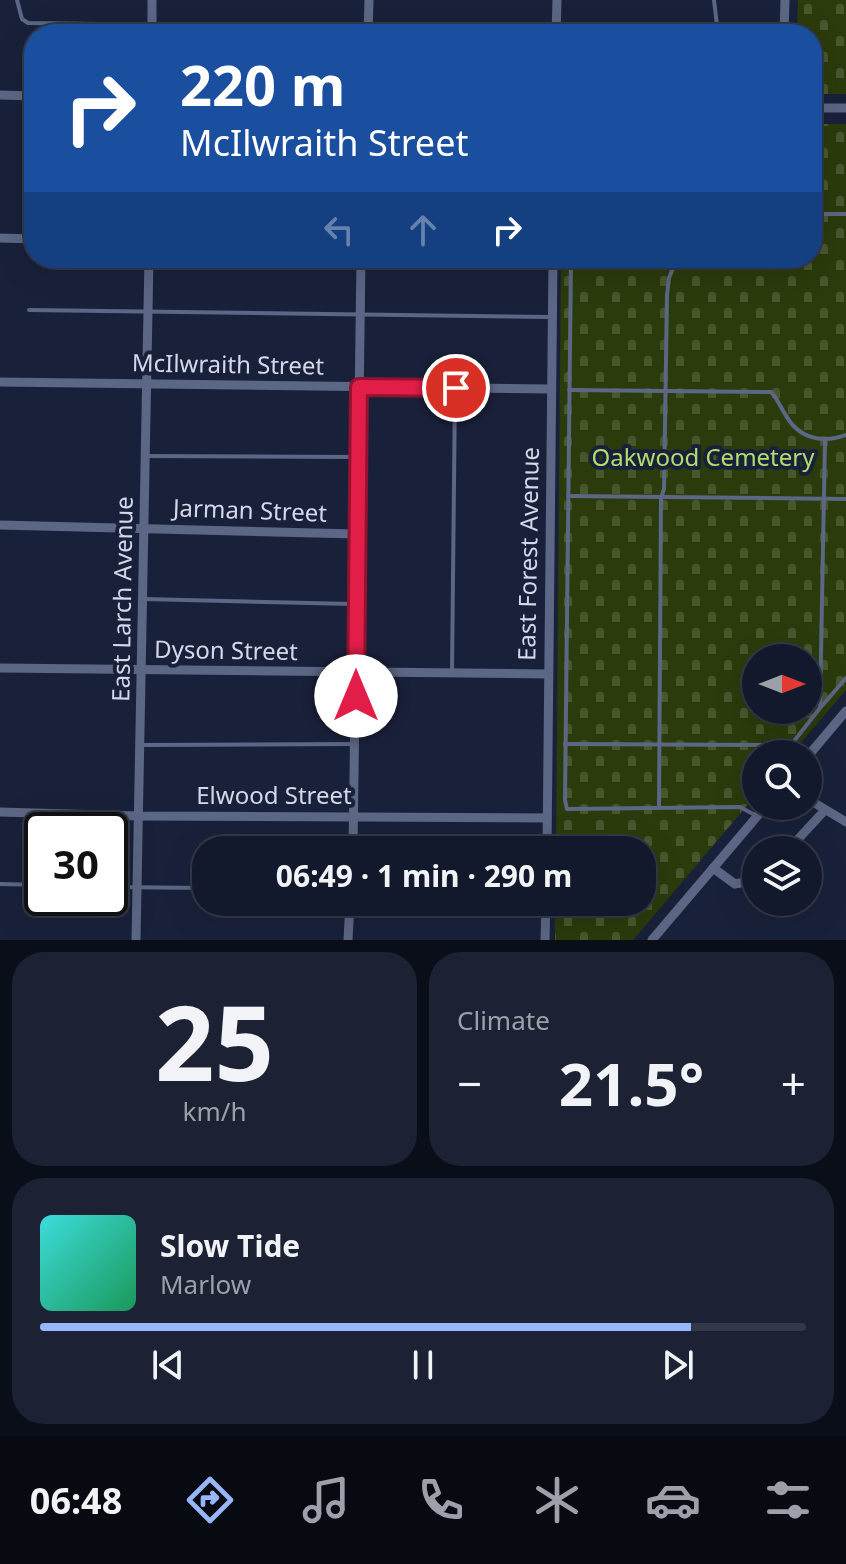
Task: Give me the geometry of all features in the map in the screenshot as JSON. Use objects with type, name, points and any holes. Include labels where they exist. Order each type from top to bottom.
[{"type":"street","points":[[152,0],[152,24]]},
{"type":"street","points":[[368,24],[369,0]]},
{"type":"street","points":[[556,24],[557,0]]},
{"type":"street","points":[[784,24],[785,0]]},
{"type":"street","points":[[0,95],[24,96]]},
{"type":"street","points":[[822,108],[846,108]]},
{"type":"street","points":[[0,238],[24,239]]},
{"type":"street","name":"East Larch Avenue","points":[[136,940],[149,268]]},
{"type":"street","points":[[354,836],[361,268]]},
{"type":"street","name":"East Forest Avenue","points":[[547,836],[553,268]]},
{"type":"street","name":"McIlwraith Street","points":[[0,382],[551,389]]},
{"type":"street","name":"Jarman Street","points":[[0,525],[356,534]]},
{"type":"street","name":"Dyson Street","points":[[0,668],[548,674]]},
{"type":"street","points":[[822,740],[846,711]]},
{"type":"street","points":[[822,808],[846,822]]},
{"type":"street","points":[[801,836],[825,810]]},
{"type":"street","name":"Elwood Street","points":[[0,812],[138,816],[547,818]]},
{"type":"street","points":[[652,940],[754,820]]},
{"type":"street","points":[[713,868],[735,884],[742,883]]},
{"type":"street","points":[[348,940],[349,916]]},
{"type":"street","points":[[545,940],[546,916]]},
{"type":"lane","points":[[17,0],[22,19],[28,23],[49,24]]},
{"type":"lane","points":[[714,0],[717,24]]},
{"type":"lane","points":[[822,214],[846,214]]},
{"type":"lane","points":[[571,268],[565,744],[567,809],[742,808]]},
{"type":"lane","points":[[659,807],[661,498],[664,489],[667,295],[673,268]]},
{"type":"lane","points":[[29,310],[552,317]]},
{"type":"lane","points":[[452,674],[456,388]]},
{"type":"lane","points":[[569,390],[771,392],[787,418],[801,433],[825,440],[846,435]]},
{"type":"lane","points":[[821,644],[825,440]]},
{"type":"lane","points":[[146,456],[357,457]]},
{"type":"lane","points":[[568,496],[846,499]]},
{"type":"lane","points":[[144,599],[356,604]]},
{"type":"lane","points":[[822,706],[846,678]]},
{"type":"lane","points":[[565,744],[791,745],[807,724]]},
{"type":"lane","points":[[140,745],[356,744]]},
{"type":"lane","points":[[0,884],[24,885]]},
{"type":"lane","points":[[128,888],[192,888]]},
{"type":"green space","points":[[798,0],[846,0],[846,94],[822,94],[822,24],[797,24]]},
{"type":"green space","name":"Oakwood Cemetery","points":[[822,124],[846,124],[846,690],[822,718],[822,644],[742,644],[742,724],[817,724],[803,740],[742,740],[742,812],[656,913],[656,836],[556,836],[561,268],[822,268]]},
{"type":"green space","name":"Oakwood Cemetery","points":[[555,916],[653,916],[633,940],[555,940]]},
{"type":"route","points":[[356,696],[359,387],[456,388]]}]
